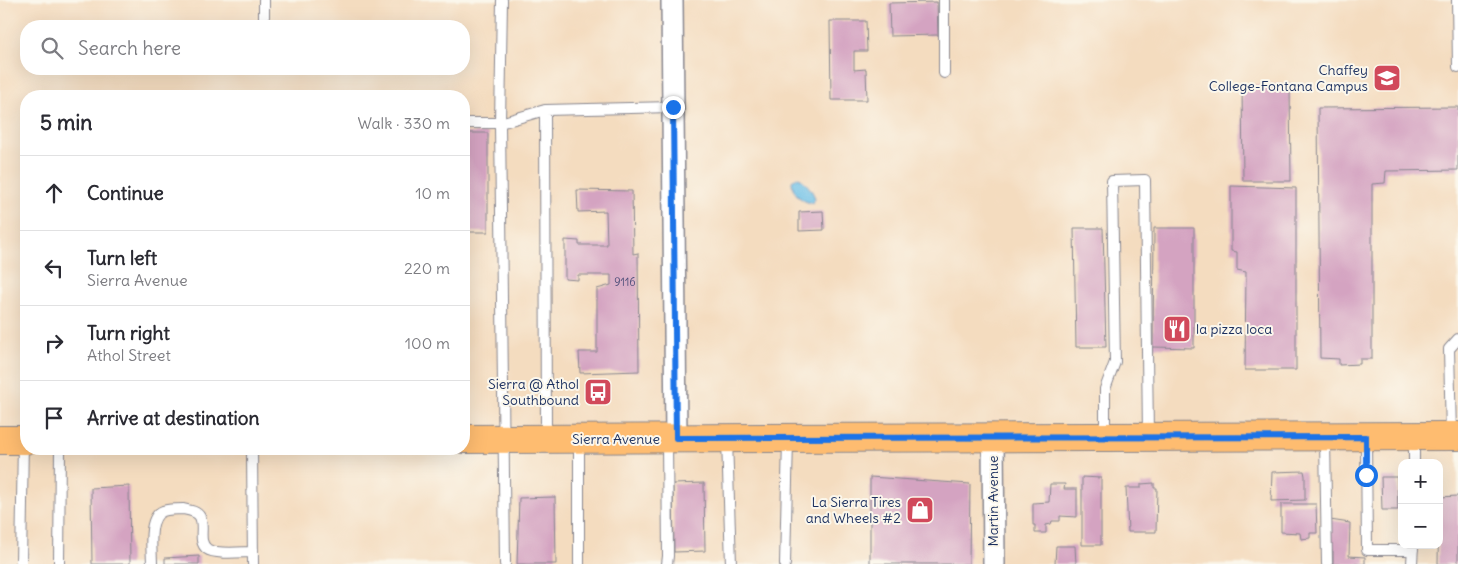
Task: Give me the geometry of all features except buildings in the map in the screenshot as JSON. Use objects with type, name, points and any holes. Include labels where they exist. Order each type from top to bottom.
[{"type":"main road","name":"Sierra Avenue","points":[[470,439],[1366,437],[1414,450],[1455,436]]},
{"type":"street","points":[[671,438],[672,0]]},
{"type":"street","name":"Martin Avenue","points":[[993,438],[994,564]]},
{"type":"lane","points":[[264,0],[264,20]]},
{"type":"lane","points":[[502,0],[500,123],[504,564]]},
{"type":"lane","points":[[944,0],[944,73]]},
{"type":"lane","points":[[1457,0],[1458,66]]},
{"type":"lane","points":[[470,123],[500,123],[545,110],[673,107]]},
{"type":"lane","points":[[545,110],[546,439]]},
{"type":"lane","points":[[1105,437],[1104,389],[1115,362],[1112,181],[1144,180],[1148,437]]},
{"type":"lane","points":[[1455,436],[1449,349],[1458,339]]},
{"type":"lane","points":[[1325,437],[1327,564]]},
{"type":"lane","points":[[1366,437],[1367,550],[1398,549]]},
{"type":"lane","points":[[578,438],[579,564]]},
{"type":"lane","points":[[667,564],[671,438]]},
{"type":"lane","points":[[727,438],[731,564]]},
{"type":"lane","points":[[786,564],[788,438]]},
{"type":"lane","points":[[17,440],[21,564]]},
{"type":"lane","points":[[60,455],[60,564]]},
{"type":"lane","points":[[252,455],[253,564]]},
{"type":"lane","points":[[152,564],[151,534],[154,519],[162,511],[171,509],[196,512],[200,517],[202,543],[209,550],[253,552]]},
{"type":"lane","points":[[1412,564],[1413,549]]},
{"type":"water","points":[[797,177],[806,183],[813,193],[815,199],[812,203],[804,201],[795,193],[792,181]]},
{"type":"place","name":"Chaffey College-Fontana Campus","points":[[1387,78]]},
{"type":"place","name":"la pizza loca","points":[[1177,329]]},
{"type":"place","name":"Sierra @ Athol Southbound","points":[[598,392]]},
{"type":"place","name":"La Sierra Tires and Wheels #2","points":[[920,510]]},
{"type":"route","points":[[673,107],[676,438],[1366,437],[1366,475]]}]
